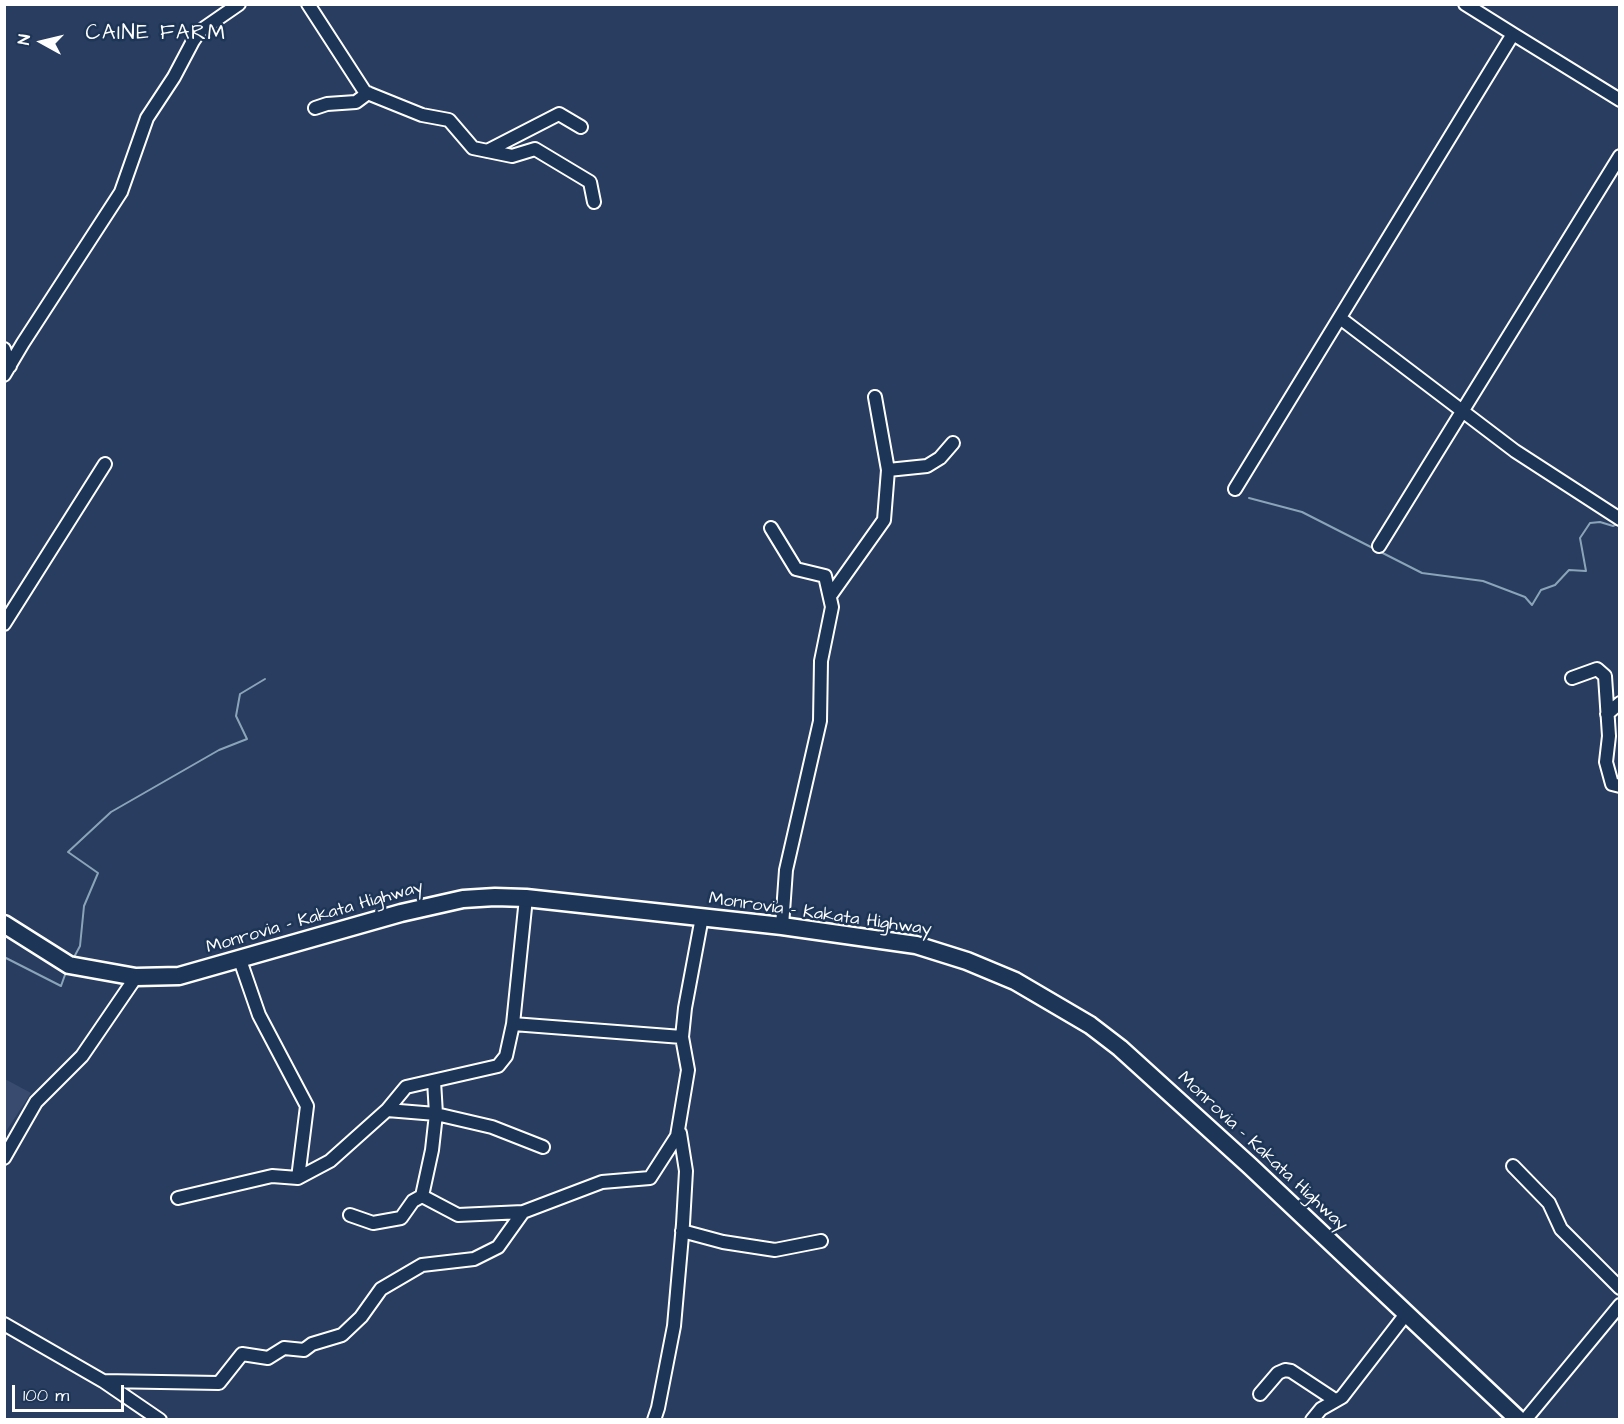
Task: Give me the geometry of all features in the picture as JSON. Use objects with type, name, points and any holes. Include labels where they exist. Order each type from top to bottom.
[{"type":"highway","name":"Monrovia - Kakata Highway","points":[[4,924],[69,966],[136,977],[180,975],[401,913],[463,899],[526,898],[782,926],[916,945],[968,961],[1015,981],[1090,1025],[1146,1070],[1519,1419]]},
{"type":"street","points":[[8,370],[26,337],[121,192],[147,118],[174,77],[193,41],[200,31],[239,4]]},
{"type":"street","points":[[308,4],[368,93],[422,115],[448,120],[473,148],[512,156],[535,149],[590,182],[594,202]]},
{"type":"street","points":[[1465,4],[1620,100]]},
{"type":"street","points":[[1235,489],[1513,34]]},
{"type":"street","points":[[315,108],[327,104],[356,102],[368,93]]},
{"type":"street","points":[[487,151],[559,114],[581,127]]},
{"type":"street","points":[[1379,546],[1460,411],[1620,156]]},
{"type":"street","points":[[1340,318],[1515,451],[1620,519]]},
{"type":"street","points":[[4,349],[8,370]]},
{"type":"street","points":[[830,597],[884,520],[888,470],[874,397]]},
{"type":"street","points":[[888,470],[927,466],[940,458],[953,443]]},
{"type":"street","points":[[4,624],[105,464]]},
{"type":"street","points":[[771,528],[796,569],[825,576],[832,607],[821,661],[820,721],[786,870],[782,926]]},
{"type":"street","points":[[1572,678],[1597,669],[1605,676],[1609,736],[1606,762],[1612,784],[1620,786]]},
{"type":"street","points":[[1608,714],[1620,703]]},
{"type":"street","points":[[178,1198],[272,1176],[298,1178],[330,1161],[387,1110],[406,1087],[498,1066],[506,1056],[513,1024],[526,898]]},
{"type":"street","points":[[422,1196],[458,1215],[523,1212],[602,1182],[650,1178],[677,1136],[688,1070],[682,1037],[685,1008],[702,917]]},
{"type":"street","points":[[240,960],[259,1015],[307,1106],[298,1178]]},
{"type":"street","points":[[4,1158],[36,1102],[82,1056],[136,977]]},
{"type":"street","points":[[513,1024],[682,1037]]},
{"type":"street","points":[[422,1196],[432,1150],[436,1114],[434,1081]]},
{"type":"street","points":[[387,1110],[436,1114],[492,1127],[543,1147]]},
{"type":"street","points":[[654,1419],[674,1326],[686,1171],[680,1133]]},
{"type":"street","points":[[1513,1166],[1549,1203],[1561,1229],[1620,1288]]},
{"type":"street","points":[[350,1215],[373,1222],[401,1218],[412,1201],[422,1196]]},
{"type":"street","points":[[103,1381],[219,1383],[242,1354],[268,1358],[284,1348],[304,1350],[312,1344],[342,1335],[362,1317],[381,1289],[422,1264],[474,1259],[498,1247],[523,1212]]},
{"type":"street","points":[[682,1231],[723,1242],[775,1250],[821,1241]]},
{"type":"street","points":[[1525,1419],[1577,1352],[1620,1305]]},
{"type":"street","points":[[1312,1419],[1342,1397],[1406,1314]]},
{"type":"street","points":[[4,1324],[103,1381],[160,1419]]},
{"type":"street","points":[[1260,1394],[1278,1373],[1285,1370],[1291,1371],[1335,1400]]},
{"type":"shaded area","points":[[5,1079],[31,1093],[5,1133]]},
{"type":"waterway","points":[[1249,498],[1302,512],[1422,573],[1483,581],[1525,597],[1532,605],[1541,590],[1555,585],[1569,570],[1586,571],[1580,538],[1590,523],[1600,522],[1613,526],[1617,524]]},
{"type":"waterway","points":[[73,959],[80,946],[84,906],[98,873],[68,852],[111,812],[219,750],[247,739],[236,716],[240,694],[265,679]]},
{"type":"waterway","points":[[4,957],[61,986],[66,972]]},
{"type":"district","name":"CAINE FARM","points":[[156,35]]}]
